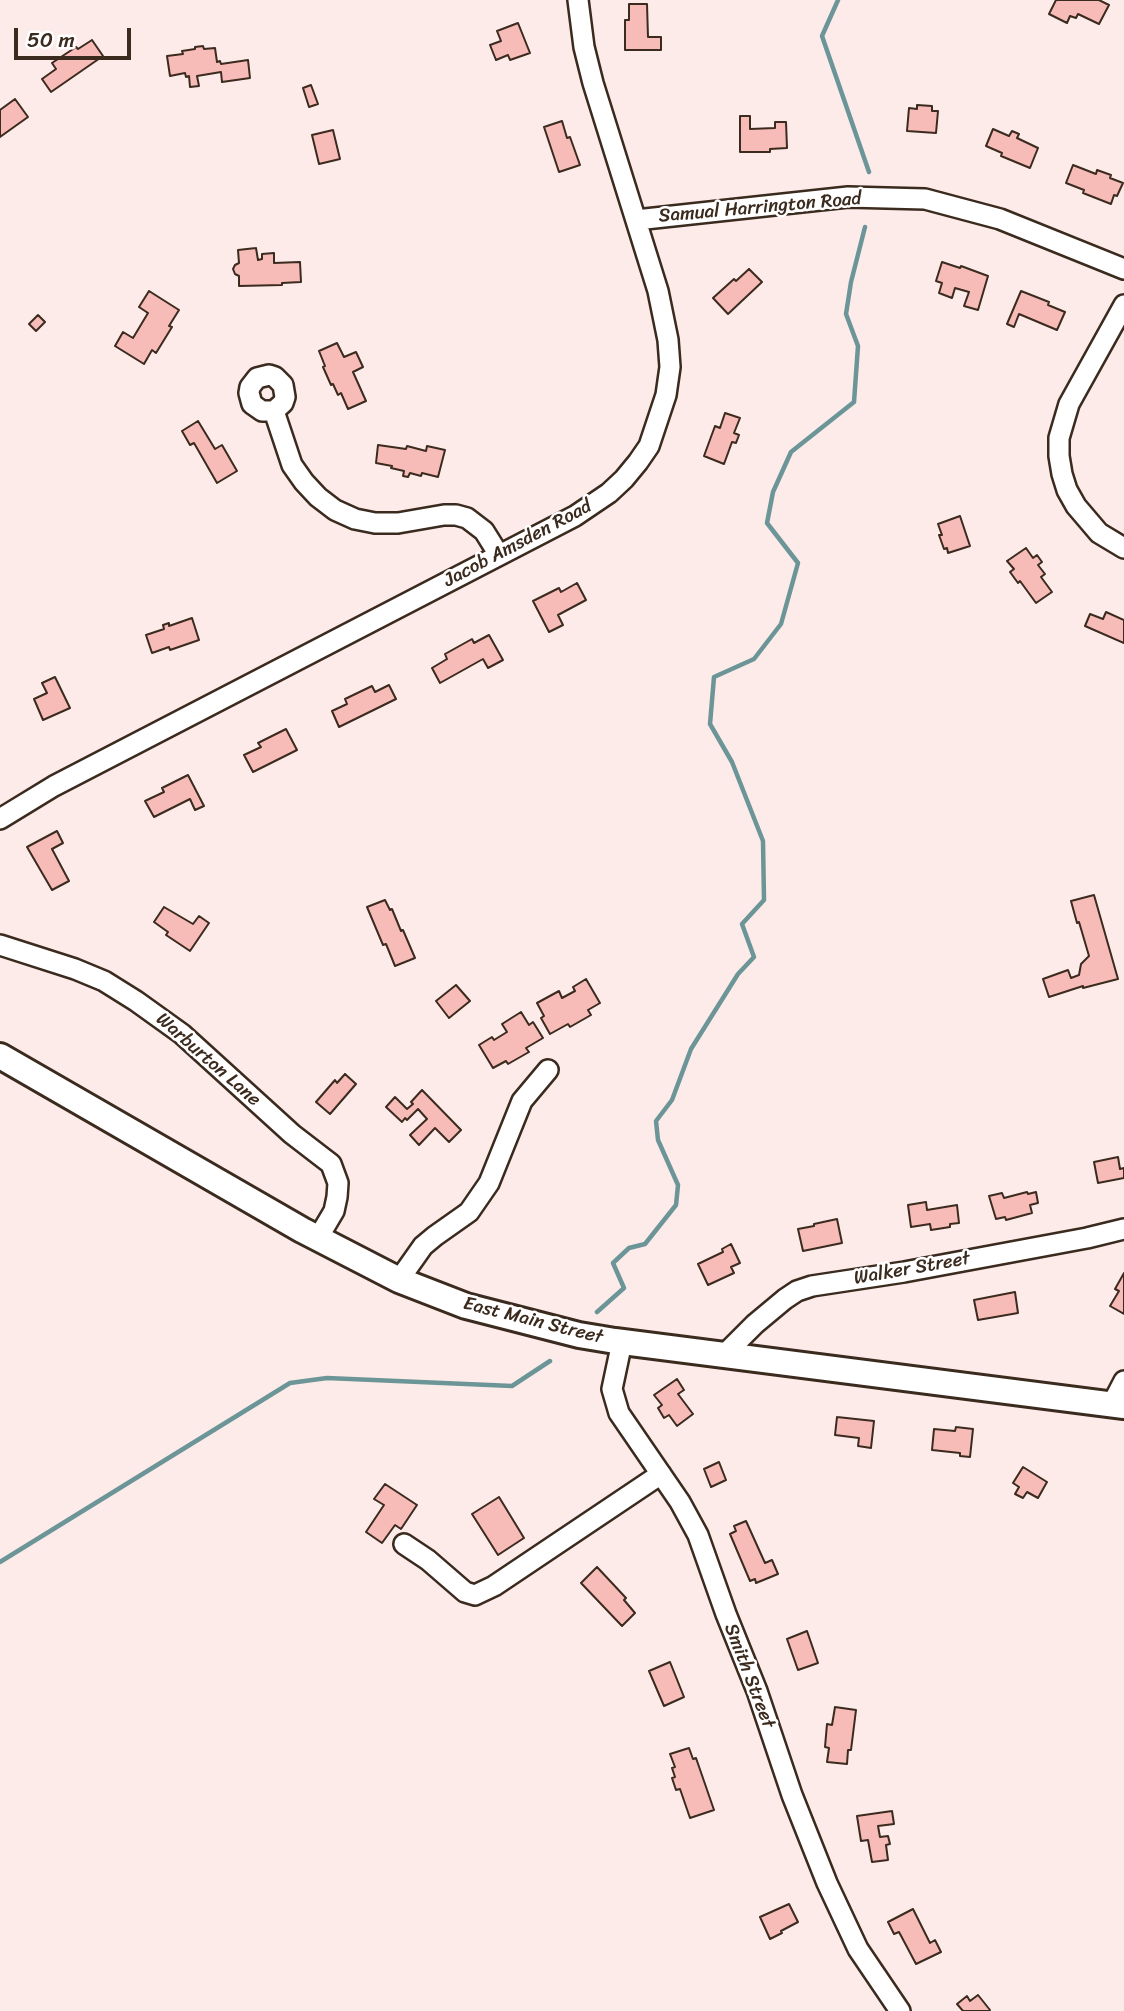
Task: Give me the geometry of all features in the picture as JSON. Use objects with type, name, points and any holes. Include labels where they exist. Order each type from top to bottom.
[{"type":"main road","name":"East Main Street","points":[[0,1056],[318,1238],[399,1280],[466,1306],[579,1335],[622,1342],[1118,1405]]},
{"type":"street","name":"Jacob Amsden Road","points":[[0,819],[54,786],[593,505],[624,479],[649,446],[666,395],[670,367],[664,316],[593,83],[580,25],[578,0]]},
{"type":"street","name":"Samual Harrington Road","points":[[636,219],[848,197],[925,199],[1000,219],[1124,269]]},
{"type":"street","points":[[1124,305],[1069,404],[1059,438],[1059,456],[1067,491],[1086,521],[1099,533],[1124,548]]},
{"type":"street","points":[[274,411],[292,465],[311,489],[335,510],[355,519],[376,523],[398,523],[456,515],[484,531],[499,555]]},
{"type":"street","name":"Warburton Lane","points":[[0,945],[75,969],[104,981],[136,1001],[182,1034],[292,1134],[331,1164],[338,1183],[337,1196],[334,1210],[318,1238]]},
{"type":"street","points":[[399,1280],[423,1246],[469,1212],[489,1183],[522,1101],[548,1070]]},
{"type":"street","name":"Walker Street","points":[[723,1356],[785,1299],[812,1286],[1124,1233]]},
{"type":"street","name":"Smith Street","points":[[622,1342],[612,1390],[619,1413],[689,1518],[703,1548],[757,1691],[792,1795],[827,1883],[858,1949],[900,2011]]},
{"type":"street","points":[[1118,1405],[1124,1381]]},
{"type":"street","points":[[404,1545],[428,1560],[465,1592],[475,1595],[494,1586],[661,1474]]},
{"type":"building","points":[[1056,0],[1099,0],[1109,5],[1099,24],[1078,14],[1076,18],[1070,16],[1067,23],[1049,14]]},
{"type":"building","points":[[629,4],[647,4],[648,37],[661,37],[661,50],[625,50],[625,20],[629,20]]},
{"type":"building","points":[[518,23],[530,53],[510,60],[508,55],[496,60],[490,45],[501,41],[497,31]]},
{"type":"building","points":[[92,40],[103,56],[51,92],[42,79],[56,69],[52,63]]},
{"type":"building","points":[[203,46],[204,49],[215,48],[217,62],[220,61],[221,64],[248,60],[250,78],[222,82],[221,72],[197,76],[199,86],[190,87],[189,76],[186,77],[185,73],[170,76],[167,56],[183,54],[182,51]]},
{"type":"building","points":[[311,85],[318,104],[309,107],[303,88]]},
{"type":"building","points":[[15,99],[28,117],[0,137],[0,110]]},
{"type":"building","points":[[917,105],[932,106],[932,111],[938,111],[936,133],[907,131],[909,108],[917,109]]},
{"type":"building","points":[[740,116],[750,116],[750,129],[775,128],[775,122],[786,122],[787,148],[770,149],[770,152],[740,152]]},
{"type":"building","points":[[562,121],[580,165],[559,172],[544,127]]},
{"type":"building","points":[[993,129],[1009,136],[1012,131],[1019,134],[1017,138],[1038,148],[1030,168],[1001,156],[1002,153],[986,146]]},
{"type":"building","points":[[333,130],[340,159],[319,164],[312,135]]},
{"type":"building","points":[[1073,165],[1096,174],[1097,170],[1111,175],[1110,178],[1123,183],[1111,204],[1066,183]]},
{"type":"building","points":[[256,248],[258,260],[262,259],[262,254],[274,253],[274,263],[300,262],[301,282],[239,286],[239,276],[233,269],[239,263],[238,250]]},
{"type":"building","points":[[942,262],[988,276],[978,310],[964,306],[969,292],[955,288],[952,298],[939,293],[942,283],[936,281]]},
{"type":"building","points":[[749,269],[762,282],[728,314],[713,298]]},
{"type":"building","points":[[149,291],[179,310],[156,353],[152,350],[144,364],[115,346],[123,332],[133,338],[148,313],[139,307]]},
{"type":"building","points":[[1021,291],[1049,302],[1048,305],[1065,312],[1057,330],[1019,314],[1014,327],[1007,324]]},
{"type":"building","points":[[38,315],[45,322],[36,331],[29,324]]},
{"type":"building","points":[[337,343],[344,357],[356,352],[363,367],[353,372],[366,401],[348,409],[341,393],[338,395],[333,384],[331,385],[319,351]]},
{"type":"building","points":[[725,413],[740,418],[734,433],[739,435],[736,443],[732,442],[724,464],[704,456],[715,426],[720,428]]},
{"type":"building","points":[[198,421],[215,449],[222,445],[237,471],[217,483],[194,443],[190,445],[182,431]]},
{"type":"building","points":[[378,445],[406,449],[407,446],[426,451],[427,446],[445,450],[438,477],[422,473],[421,476],[410,473],[408,477],[403,476],[404,471],[376,463]]},
{"type":"building","points":[[960,516],[970,546],[948,553],[939,535],[942,535],[938,524]]},
{"type":"building","points":[[1026,548],[1033,558],[1037,555],[1042,562],[1038,565],[1045,574],[1041,577],[1052,592],[1036,603],[1010,572],[1014,569],[1007,561]]},
{"type":"building","points":[[577,583],[586,600],[558,615],[563,625],[549,632],[533,601],[559,588],[561,592]]},
{"type":"building","points":[[1106,612],[1124,620],[1124,643],[1085,626],[1090,614],[1103,619]]},
{"type":"building","points":[[192,618],[199,640],[152,653],[146,635],[164,629],[163,625],[169,623],[169,626]]},
{"type":"building","points":[[489,635],[503,660],[488,668],[483,659],[440,683],[432,668],[447,659],[445,654],[472,639],[474,643]]},
{"type":"building","points":[[55,677],[70,708],[43,720],[34,699],[47,693],[42,683]]},
{"type":"building","points":[[389,685],[396,699],[339,727],[332,711],[347,704],[345,699],[372,686],[375,692]]},
{"type":"building","points":[[286,729],[297,750],[253,772],[244,755],[261,747],[258,743]]},
{"type":"building","points":[[188,775],[204,806],[195,810],[190,799],[154,817],[145,801],[164,792],[162,788]]},
{"type":"building","points":[[57,831],[63,843],[52,849],[69,881],[52,890],[27,847]]},
{"type":"building","points":[[1094,895],[1118,979],[1049,997],[1043,979],[1068,970],[1071,978],[1079,975],[1081,964],[1089,956],[1071,901]]},
{"type":"building","points":[[385,900],[401,931],[403,930],[415,958],[395,966],[367,907]]},
{"type":"building","points":[[164,907],[193,924],[199,916],[209,923],[190,951],[166,935],[168,932],[154,922]]},
{"type":"building","points":[[586,979],[600,1003],[588,1010],[591,1015],[550,1034],[541,1018],[544,1016],[537,1003],[559,991],[562,998],[575,991],[573,987]]},
{"type":"building","points":[[456,985],[470,1001],[449,1018],[436,1001]]},
{"type":"building","points":[[521,1012],[529,1025],[533,1022],[543,1038],[526,1048],[529,1052],[508,1064],[506,1061],[493,1068],[479,1045],[507,1032],[502,1024]]},
{"type":"building","points":[[345,1074],[356,1084],[330,1114],[316,1102],[335,1080],[337,1083]]},
{"type":"building","points":[[422,1090],[461,1130],[449,1142],[435,1128],[419,1145],[410,1135],[427,1119],[418,1109],[402,1122],[386,1107],[395,1097],[407,1109]]},
{"type":"building","points":[[1118,1157],[1120,1169],[1124,1168],[1124,1178],[1098,1183],[1094,1162]]},
{"type":"building","points":[[1036,1192],[1038,1203],[1030,1205],[1032,1213],[1006,1220],[1005,1217],[996,1219],[989,1196],[1002,1193],[1004,1198]]},
{"type":"building","points":[[926,1202],[927,1210],[957,1205],[959,1223],[931,1230],[930,1224],[911,1227],[908,1205]]},
{"type":"building","points":[[837,1219],[842,1243],[803,1251],[798,1229]]},
{"type":"building","points":[[731,1244],[740,1263],[731,1267],[734,1273],[708,1285],[698,1264],[723,1252],[722,1249]]},
{"type":"building","points":[[1124,1273],[1124,1314],[1110,1306],[1119,1291],[1115,1289]]},
{"type":"building","points":[[1015,1292],[1018,1313],[978,1320],[974,1300]]},
{"type":"building","points":[[677,1379],[684,1390],[678,1394],[693,1414],[677,1426],[669,1415],[664,1418],[658,1408],[662,1405],[654,1395]]},
{"type":"building","points":[[837,1417],[874,1421],[871,1448],[858,1446],[859,1438],[835,1435]]},
{"type":"building","points":[[956,1427],[973,1429],[970,1457],[960,1456],[960,1453],[932,1450],[934,1429],[955,1431]]},
{"type":"building","points":[[719,1462],[726,1480],[711,1487],[704,1469]]},
{"type":"building","points":[[1023,1467],[1047,1482],[1038,1498],[1027,1492],[1023,1498],[1015,1494],[1019,1487],[1013,1483]]},
{"type":"building","points":[[385,1484],[417,1505],[401,1529],[395,1525],[382,1543],[366,1532],[384,1505],[374,1499]]},
{"type":"building","points":[[499,1497],[524,1538],[498,1555],[472,1514]]},
{"type":"building","points":[[746,1521],[765,1563],[772,1560],[778,1574],[756,1583],[755,1579],[750,1581],[730,1534],[736,1531],[734,1526]]},
{"type":"building","points":[[597,1567],[626,1598],[624,1600],[635,1613],[622,1626],[581,1583]]},
{"type":"building","points":[[807,1631],[818,1663],[798,1670],[787,1639]]},
{"type":"building","points":[[670,1662],[684,1697],[664,1706],[649,1671]]},
{"type":"building","points":[[835,1707],[856,1710],[847,1764],[827,1762],[827,1724],[832,1725]]},
{"type":"building","points":[[689,1748],[693,1759],[696,1758],[714,1810],[690,1818],[680,1789],[676,1790],[672,1778],[675,1777],[672,1768],[675,1767],[670,1754]]},
{"type":"building","points":[[892,1811],[894,1824],[878,1826],[880,1837],[888,1836],[888,1860],[872,1862],[868,1840],[861,1841],[857,1816]]},
{"type":"building","points":[[789,1904],[798,1922],[770,1939],[760,1917]]},
{"type":"building","points":[[913,1909],[930,1943],[935,1940],[941,1952],[916,1964],[899,1932],[894,1934],[888,1922]]},
{"type":"building","points":[[978,1995],[989,2011],[963,2011],[957,2004],[967,1996],[970,2001]]},
{"type":"waterway","points":[[838,0],[822,36],[869,172]]},
{"type":"waterway","points":[[597,1312],[624,1288],[613,1263],[629,1248],[645,1244],[676,1205],[678,1185],[658,1140],[656,1121],[672,1100],[691,1049],[738,974],[754,957],[742,924],[764,900],[763,841],[732,762],[710,724],[714,677],[754,659],[781,624],[798,563],[767,523],[773,492],[791,452],[854,402],[858,346],[846,314],[865,227]]},
{"type":"waterway","points":[[0,1562],[290,1383],[327,1378],[512,1386],[550,1361]]}]
